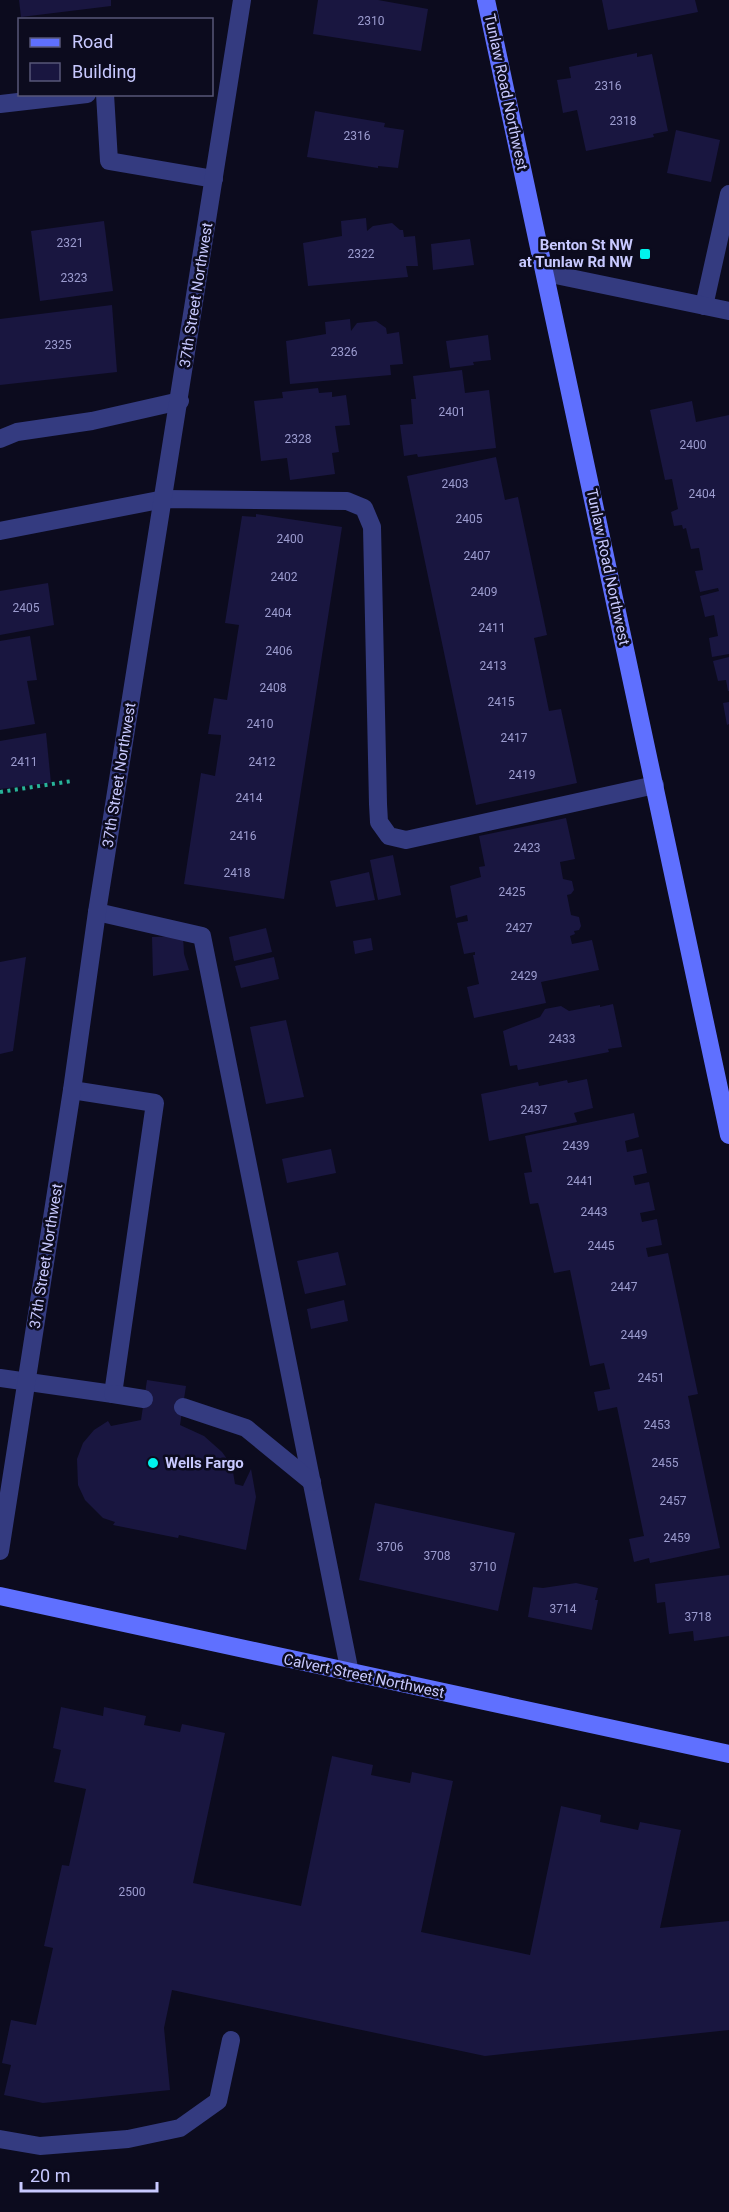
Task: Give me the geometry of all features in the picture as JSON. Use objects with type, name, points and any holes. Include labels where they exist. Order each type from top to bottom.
[{"type":"street","name":"37th Street Northwest","points":[[0,1551],[2,1520],[26,1382],[72,1090],[97,912],[242,0]]},
{"type":"street","name":"Tunlaw Road Northwest","points":[[486,0],[729,1135]]},
{"type":"street","points":[[0,104],[70,96]]},
{"type":"street","points":[[105,96],[109,161],[214,179]]},
{"type":"street","points":[[704,306],[729,194]]},
{"type":"street","points":[[546,273],[729,311]]},
{"type":"street","points":[[0,439],[17,432],[92,421],[180,401]]},
{"type":"street","points":[[0,531],[164,499],[347,501],[364,508],[372,527],[379,822],[389,836],[406,840],[655,785]]},
{"type":"street","points":[[97,912],[202,936],[350,1673]]},
{"type":"street","points":[[72,1090],[155,1103],[113,1394]]},
{"type":"street","points":[[0,1378],[144,1399]]},
{"type":"street","points":[[183,1407],[246,1428],[312,1482]]},
{"type":"street","name":"Calvert Street Northwest","points":[[0,1596],[729,1754]]},
{"type":"street","points":[[0,2139],[40,2146],[128,2139],[180,2128],[218,2101],[231,2040]]},
{"type":"path","points":[[0,792],[72,781]]},
{"type":"building","points":[[19,0],[111,0],[111,6],[21,17]]},
{"type":"building","points":[[318,0],[378,0],[428,9],[421,51],[313,34]]},
{"type":"building","points":[[602,0],[695,0],[698,12],[608,30]]},
{"type":"building","points":[[637,53],[637,57],[652,54],[668,131],[653,134],[654,137],[586,151],[577,110],[563,113],[557,80],[571,78],[569,67]]},
{"type":"building","points":[[315,111],[385,123],[384,127],[404,130],[398,168],[378,166],[378,168],[307,157]]},
{"type":"building","points":[[676,130],[720,140],[711,182],[667,173]]},
{"type":"building","points":[[366,218],[367,231],[373,226],[392,223],[403,230],[404,237],[415,236],[418,266],[406,266],[408,277],[308,286],[303,243],[342,236],[341,221]]},
{"type":"building","points":[[104,221],[113,291],[40,301],[31,231]]},
{"type":"building","points":[[470,239],[474,265],[433,270],[431,244]]},
{"type":"building","points":[[112,305],[117,372],[0,385],[0,319]]},
{"type":"building","points":[[350,319],[351,331],[357,323],[376,321],[386,328],[387,334],[399,332],[403,364],[390,365],[391,375],[290,384],[286,341],[326,334],[325,322]]},
{"type":"building","points":[[488,335],[491,360],[450,368],[446,341]]},
{"type":"building","points":[[462,370],[465,393],[489,390],[496,448],[418,457],[417,454],[404,456],[400,425],[413,424],[411,399],[416,399],[413,376]]},
{"type":"building","points":[[318,388],[319,393],[332,392],[332,397],[346,395],[350,425],[335,426],[339,452],[332,453],[335,474],[290,480],[287,458],[261,461],[254,401],[283,398],[282,392]]},
{"type":"building","points":[[692,401],[696,422],[729,415],[729,654],[712,657],[709,638],[718,636],[714,615],[705,617],[700,596],[719,591],[718,588],[700,592],[695,571],[703,570],[699,548],[691,549],[686,528],[683,529],[682,525],[674,526],[671,512],[678,509],[672,479],[665,480],[650,410]]},
{"type":"building","points":[[496,457],[505,500],[518,497],[547,635],[534,638],[549,711],[561,709],[577,783],[476,805],[407,476]]},
{"type":"building","points":[[256,514],[342,527],[284,899],[184,884],[201,773],[215,776],[221,735],[208,734],[214,698],[227,700],[239,625],[225,623],[242,516],[256,517]]},
{"type":"building","points":[[48,583],[54,625],[0,635],[0,591]]},
{"type":"building","points":[[30,636],[37,680],[27,681],[35,724],[0,730],[0,641]]},
{"type":"building","points":[[729,657],[728,691],[726,680],[718,681],[713,661]]},
{"type":"building","points":[[729,702],[729,724],[727,725],[723,703]]},
{"type":"building","points":[[46,733],[51,783],[0,789],[0,741]]},
{"type":"building","points":[[566,818],[575,859],[560,862],[563,879],[572,881],[574,890],[567,895],[571,915],[579,917],[581,926],[579,930],[574,931],[575,934],[570,936],[572,944],[592,940],[599,970],[541,982],[546,1003],[474,1018],[467,987],[479,984],[473,955],[475,952],[464,954],[457,923],[468,921],[467,915],[456,918],[450,886],[481,877],[479,867],[485,866],[479,836]]},
{"type":"building","points":[[393,855],[401,895],[378,900],[370,860]]},
{"type":"building","points":[[369,872],[375,900],[336,907],[330,881]]},
{"type":"building","points":[[266,928],[272,952],[234,961],[229,937]]},
{"type":"building","points":[[183,936],[184,954],[189,970],[153,976],[152,937]]},
{"type":"building","points":[[371,938],[373,950],[355,954],[353,941]]},
{"type":"building","points":[[26,957],[13,1051],[0,1054],[0,962]]},
{"type":"building","points":[[274,957],[279,979],[241,988],[235,966]]},
{"type":"building","points":[[613,1004],[622,1047],[608,1049],[609,1052],[518,1070],[517,1065],[510,1066],[503,1031],[540,1017],[545,1009],[561,1006],[569,1011]]},
{"type":"building","points":[[286,1020],[304,1097],[266,1104],[250,1027]]},
{"type":"building","points":[[587,1079],[593,1108],[574,1113],[577,1122],[489,1141],[481,1094],[538,1082],[539,1086],[567,1080],[568,1083]]},
{"type":"building","points":[[634,1113],[639,1137],[625,1141],[627,1152],[642,1149],[647,1173],[633,1176],[635,1185],[649,1182],[655,1210],[640,1213],[642,1222],[657,1219],[662,1245],[646,1248],[648,1257],[668,1253],[698,1394],[688,1396],[720,1548],[650,1563],[649,1558],[634,1562],[629,1539],[644,1536],[617,1407],[598,1411],[594,1392],[610,1389],[604,1363],[590,1366],[570,1270],[554,1273],[539,1206],[538,1203],[530,1204],[524,1173],[532,1172],[525,1136]]},
{"type":"building","points":[[331,1149],[336,1173],[287,1183],[282,1159]]},
{"type":"building","points":[[338,1252],[346,1285],[305,1294],[297,1261]]},
{"type":"building","points":[[344,1300],[348,1321],[311,1329],[307,1309]]},
{"type":"building","name":"Wells Fargo","points":[[147,1380],[186,1386],[180,1425],[204,1436],[222,1452],[232,1466],[235,1484],[243,1486],[251,1469],[256,1497],[246,1550],[179,1535],[178,1538],[113,1525],[115,1522],[103,1518],[85,1500],[78,1485],[77,1459],[83,1443],[94,1430],[108,1421],[111,1426],[141,1420]]},
{"type":"building","points":[[375,1503],[515,1533],[498,1611],[359,1580]]},
{"type":"building","points":[[729,1575],[729,1636],[694,1641],[693,1631],[669,1634],[665,1602],[657,1603],[655,1584]]},
{"type":"building","points":[[576,1583],[598,1588],[592,1630],[528,1617],[533,1587],[543,1588]]},
{"type":"building","points":[[61,1707],[103,1716],[104,1707],[146,1716],[144,1725],[180,1732],[182,1724],[225,1733],[193,1883],[301,1906],[332,1756],[373,1765],[371,1775],[410,1783],[412,1772],[453,1781],[421,1932],[530,1955],[561,1806],[601,1815],[600,1822],[638,1830],[640,1822],[681,1830],[660,1928],[729,1921],[729,2030],[485,2056],[172,1990],[164,2028],[170,2090],[43,2103],[4,2095],[11,2065],[2,2063],[11,2020],[36,2025],[53,1948],[44,1946],[62,1865],[69,1866],[86,1789],[54,1782],[61,1750],[53,1748]]},
{"type":"place","name":"Benton St NW at Tunlaw Rd NW","points":[[645,254]]},
{"type":"place","name":"Wells Fargo","points":[[153,1463]]}]
